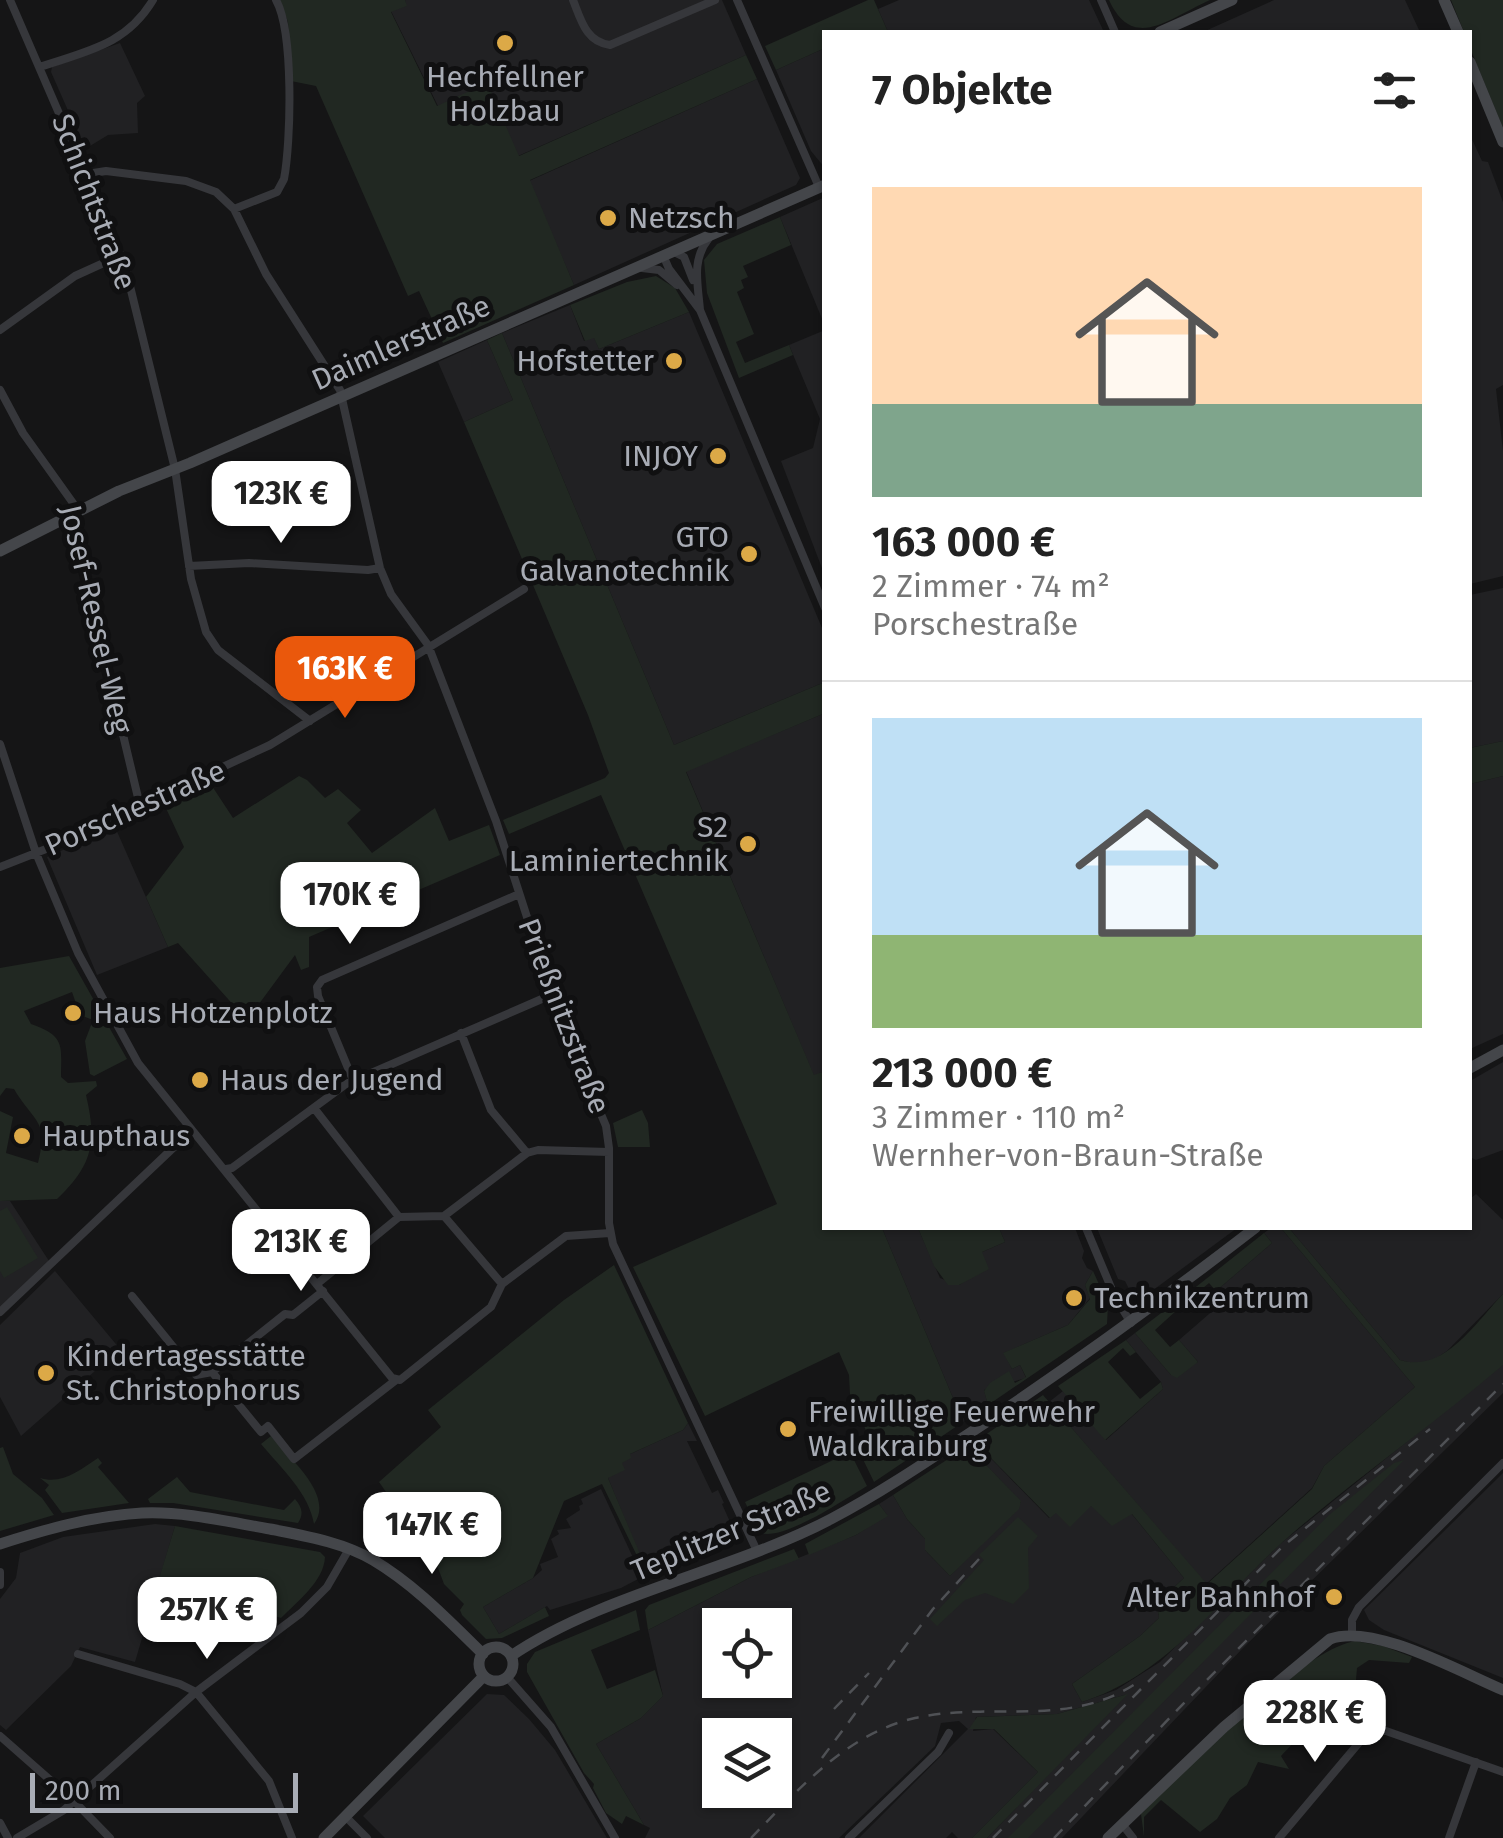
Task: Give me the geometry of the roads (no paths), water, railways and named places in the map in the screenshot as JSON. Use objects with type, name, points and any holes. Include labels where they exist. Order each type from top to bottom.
[{"type":"street","points":[[40,67],[116,40],[137,23],[153,0]]},
{"type":"street","points":[[234,209],[277,192],[284,180],[288,56],[284,16],[276,0]]},
{"type":"street","points":[[573,0],[590,36],[599,43],[610,44],[715,0]]},
{"type":"street","points":[[737,0],[822,186]]},
{"type":"street","points":[[1101,0],[1115,30]]},
{"type":"street","points":[[1167,30],[1232,0]]},
{"type":"street","points":[[1444,0],[1457,30]]},
{"type":"street","points":[[0,8],[11,2]]},
{"type":"street","name":"Schichtstraße","points":[[11,2],[121,255],[175,469],[198,609],[213,644],[310,720]]},
{"type":"street","points":[[1472,67],[1503,142]]},
{"type":"street","points":[[87,174],[106,171],[186,181],[216,192],[234,209],[266,274],[342,396]]},
{"type":"street","name":"Daimlerstraße","points":[[0,550],[119,491],[822,186]]},
{"type":"street","points":[[696,300],[700,250],[714,233]]},
{"type":"street","points":[[668,253],[684,258],[689,266],[696,300]]},
{"type":"street","points":[[668,253],[696,300],[822,601]]},
{"type":"street","points":[[0,330],[75,276],[121,255]]},
{"type":"street","points":[[632,268],[659,270],[696,300]]},
{"type":"street","name":"Josef-Ressel-Weg","points":[[0,390],[24,434],[68,496],[140,806]]},
{"type":"street","name":"Prießnitzstraße","points":[[342,396],[380,568],[391,594],[428,645],[496,821],[552,995],[606,1126],[610,1233],[617,1255],[757,1551]]},
{"type":"street","points":[[189,566],[232,562],[380,568]]},
{"type":"street","name":"Porschestraße","points":[[0,867],[243,759],[524,588]]},
{"type":"street","points":[[0,744],[36,854],[98,994],[138,1063],[398,1380]]},
{"type":"street","points":[[353,1080],[318,996],[322,980],[520,894]]},
{"type":"street","points":[[226,1170],[353,1080],[552,995]]},
{"type":"street","points":[[461,1034],[491,1110],[527,1152]]},
{"type":"street","points":[[1472,1067],[1503,1050]]},
{"type":"street","points":[[314,1108],[399,1218]]},
{"type":"street","points":[[0,1312],[191,1130]]},
{"type":"street","points":[[132,1296],[196,1375],[212,1372],[285,1314],[293,1315],[399,1218],[444,1216],[527,1152],[609,1152]]},
{"type":"street","points":[[444,1216],[502,1284]]},
{"type":"street","points":[[1087,1230],[1116,1297],[1132,1323]]},
{"type":"street","name":"Teplitzer Straße","points":[[511,1656],[597,1614],[830,1520],[1132,1323],[1251,1230]]},
{"type":"street","points":[[212,1372],[261,1432],[268,1426],[294,1460],[492,1307],[502,1284],[568,1234],[610,1233]]},
{"type":"street","points":[[1352,1634],[1352,1620],[1359,1607],[1503,1462]]},
{"type":"street","points":[[0,1544],[62,1524],[160,1513],[260,1527],[349,1549],[371,1559],[421,1594],[483,1654]]},
{"type":"street","points":[[17,1838],[64,1810],[196,1692],[301,1613],[327,1587],[349,1549]]},
{"type":"street","points":[[0,1572],[0,1585]]},
{"type":"street","points":[[1108,1838],[1224,1727],[1330,1638],[1352,1634],[1378,1638],[1503,1690]]},
{"type":"street","points":[[483,1654],[498,1648],[511,1656],[512,1667],[507,1677]]},
{"type":"street","points":[[78,1654],[196,1692],[269,1782],[292,1838]]},
{"type":"street","points":[[483,1654],[480,1664],[484,1676],[492,1680],[507,1677]]},
{"type":"street","points":[[324,1838],[484,1676]]},
{"type":"street","points":[[507,1677],[551,1727],[615,1838]]},
{"type":"street","points":[[1279,1838],[1363,1738],[1377,1730],[1503,1772]]},
{"type":"street","points":[[849,1838],[938,1752],[949,1733]]},
{"type":"street","points":[[0,1736],[110,1838]]},
{"type":"street","points":[[1449,1838],[1476,1762]]},
{"type":"street","points":[[346,1816],[368,1838]]},
{"type":"street","points":[[0,1823],[8,1838]]},
{"type":"street","points":[[1122,1824],[1133,1838]]},
{"type":"railway","points":[[1054,1838],[1503,1384]]},
{"type":"railway","points":[[993,1838],[1283,1546],[1430,1429]]},
{"type":"railway","points":[[822,1758],[933,1609],[979,1559]]},
{"type":"railway","points":[[834,1709],[869,1673]]},
{"type":"railway","points":[[751,1838],[825,1766],[845,1750],[890,1726],[943,1714],[1057,1710],[1112,1696],[1138,1682]]},
{"type":"place","name":"Hechfellner Holzbau","points":[[505,43]]},
{"type":"place","name":"Netzsch","points":[[608,218]]},
{"type":"place","name":"Hofstetter","points":[[674,361]]},
{"type":"place","name":"INJOY","points":[[718,456]]},
{"type":"place","name":"GTO Galvanotechnik","points":[[749,554]]},
{"type":"place","name":"S2 Laminiertechnik","points":[[748,844]]},
{"type":"place","name":"Haus Hotzenplotz","points":[[73,1013]]},
{"type":"place","name":"Haus der Jugend","points":[[200,1080]]},
{"type":"place","name":"Haupthaus","points":[[22,1136]]},
{"type":"place","name":"Technikzentrum","points":[[1074,1298]]},
{"type":"place","name":"Kindertagesstätte St. Christophorus","points":[[46,1373]]},
{"type":"place","name":"Freiwillige Feuerwehr Waldkraiburg","points":[[788,1429]]},
{"type":"place","name":"Alter Bahnhof","points":[[1334,1597]]}]
